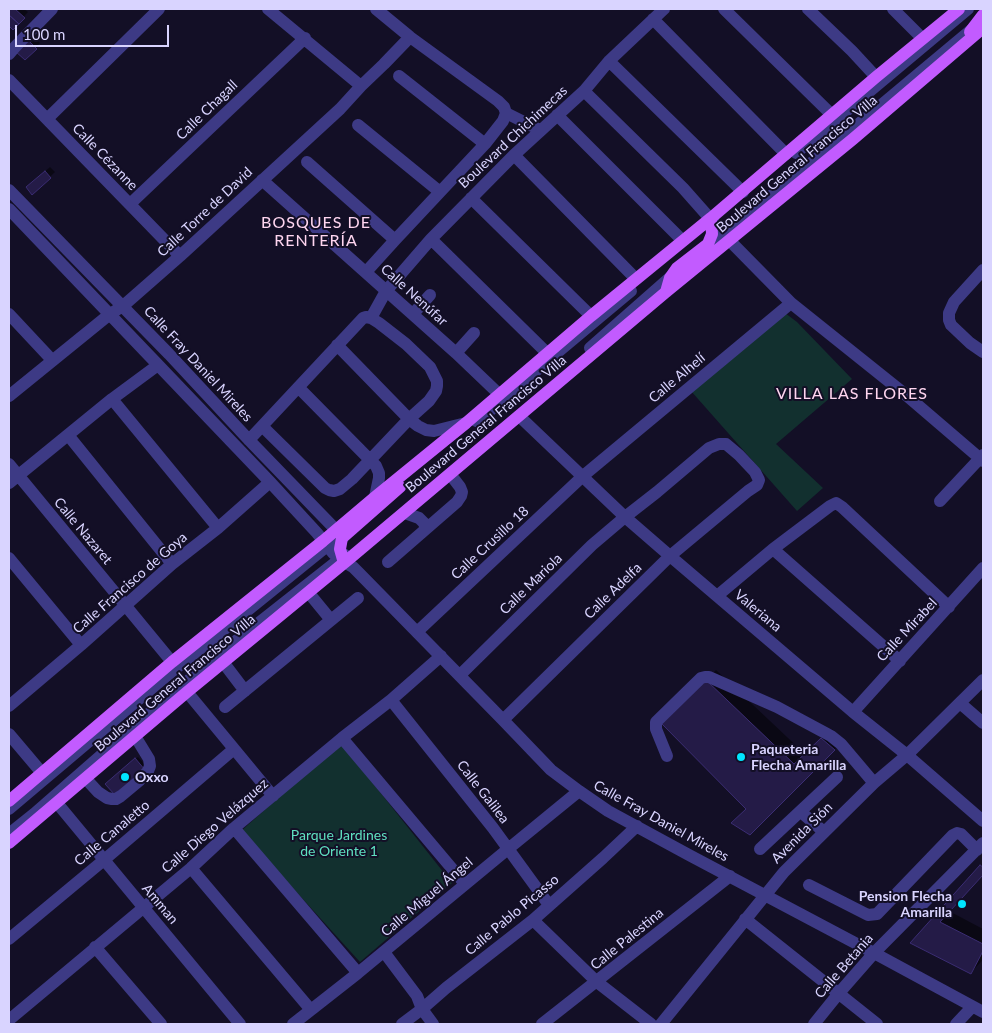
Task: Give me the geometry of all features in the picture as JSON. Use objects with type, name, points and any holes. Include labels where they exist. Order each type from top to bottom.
[{"type":"main road","name":"Boulevard General Francisco Villa","points":[[9,801],[172,662],[339,535],[375,497],[424,460],[547,353],[682,240],[712,221],[786,154],[959,9]]},
{"type":"main road","name":"Boulevard General Francisco Villa","points":[[9,843],[666,292],[727,237],[853,139],[963,45],[977,28],[983,15]]},
{"type":"main road","points":[[666,292],[670,278],[683,263],[708,244],[712,234],[712,221]]},
{"type":"main road","points":[[346,559],[339,546],[339,535],[416,473],[424,460]]},
{"type":"street","points":[[9,54],[52,9]]},
{"type":"street","points":[[47,119],[159,9]]},
{"type":"street","points":[[268,9],[361,86]]},
{"type":"street","name":"Boulevard Chichimecas","points":[[366,272],[484,144],[503,121],[506,113],[506,110],[498,101],[376,9]]},
{"type":"street","name":"Boulevard Chichimecas","points":[[371,318],[386,291],[431,239],[514,155],[584,91],[610,61],[664,9]]},
{"type":"street","points":[[724,9],[832,115]]},
{"type":"street","points":[[808,9],[876,77]]},
{"type":"street","points":[[893,9],[923,39]]},
{"type":"street","points":[[424,460],[504,400],[540,367],[712,221],[968,9]]},
{"type":"street","points":[[653,19],[786,154]]},
{"type":"street","points":[[9,834],[175,692],[346,559],[670,278],[727,237],[977,28],[983,20]]},
{"type":"street","name":"Calle Torre de David","points":[[9,396],[110,314],[123,306],[180,256],[340,109],[410,36]]},
{"type":"street","name":"Calle Chagall","points":[[130,204],[305,38]]},
{"type":"street","points":[[610,61],[743,192]]},
{"type":"street","points":[[399,76],[484,144]]},
{"type":"street","name":"Calle Cézanne","points":[[9,80],[180,256]]},
{"type":"street","points":[[584,91],[683,188],[791,303],[982,458],[940,501]]},
{"type":"street","points":[[506,113],[540,130]]},
{"type":"street","points":[[557,115],[682,240]]},
{"type":"street","points":[[358,125],[440,192]]},
{"type":"street","points":[[514,155],[636,279]]},
{"type":"street","points":[[307,162],[394,240]]},
{"type":"street","name":"Calle Nenúfar","points":[[262,180],[413,314],[500,395]]},
{"type":"street","name":"Calle Fray Daniel Mireles","points":[[9,190],[123,306],[339,535]]},
{"type":"street","points":[[470,198],[591,316]]},
{"type":"street","name":"Calle Fray Daniel Mireles","points":[[9,209],[270,482],[325,544],[346,559],[551,770],[608,810],[977,1009]]},
{"type":"street","points":[[431,239],[547,353]]},
{"type":"street","points":[[983,270],[954,302],[949,313],[949,320],[952,326],[983,352]]},
{"type":"street","points":[[413,314],[430,294]]},
{"type":"street","name":"Calle Alhelí","points":[[583,476],[791,303]]},
{"type":"street","points":[[9,314],[52,360]]},
{"type":"street","points":[[249,440],[366,317],[371,318],[406,344],[430,367],[437,382],[436,391],[429,401],[409,419],[352,479],[340,489],[334,491],[325,488],[263,426]]},
{"type":"street","points":[[456,353],[474,333]]},
{"type":"street","points":[[337,346],[418,426],[426,430],[434,430],[466,423]]},
{"type":"street","points":[[13,480],[112,399],[158,365]]},
{"type":"street","points":[[299,388],[376,466],[379,473],[379,482],[375,497]]},
{"type":"street","points":[[112,399],[218,528]]},
{"type":"street","name":"Valeriana","points":[[519,416],[624,517],[983,821]]},
{"type":"street","points":[[68,435],[172,564]]},
{"type":"street","name":"Calle Adelfa","points":[[503,720],[670,556],[748,490],[757,485],[759,480],[754,472],[726,444],[709,448]]},
{"type":"street","name":"Calle Mariola","points":[[460,675],[592,545],[709,448]]},
{"type":"street","name":"Calle Nazaret","points":[[9,464],[13,480],[172,662]]},
{"type":"street","points":[[388,562],[457,502],[462,492],[450,474]]},
{"type":"street","name":"Calle Crusillo 18","points":[[417,632],[583,476]]},
{"type":"street","name":"Calle Francisco de Goya","points":[[9,706],[172,564],[218,528],[270,482]]},
{"type":"street","points":[[717,596],[774,549],[836,503],[949,607]]},
{"type":"street","points":[[405,512],[419,518],[424,523],[426,529]]},
{"type":"street","points":[[9,809],[325,544]]},
{"type":"street","points":[[774,549],[900,660]]},
{"type":"street","points":[[9,558],[81,645]]},
{"type":"street","name":"Calle Mirabel","points":[[853,712],[983,568]]},
{"type":"street","points":[[308,592],[331,620]]},
{"type":"street","points":[[225,707],[358,598]]},
{"type":"street","name":"Calle Diego Velázquez","points":[[9,1020],[191,868],[234,828],[342,738],[391,700],[441,656]]},
{"type":"street","points":[[223,662],[245,691]]},
{"type":"street","points":[[667,756],[656,729],[656,722],[705,676],[777,708],[831,736],[841,744],[874,783]]},
{"type":"street","name":"Avenida Sión","points":[[661,1024],[784,872],[874,783],[907,755],[983,680]]},
{"type":"street","points":[[187,692],[273,796]]},
{"type":"street","name":"Calle Galilea","points":[[391,700],[487,820],[549,905]]},
{"type":"street","points":[[960,703],[983,724]]},
{"type":"street","points":[[9,734],[42,773]]},
{"type":"street","points":[[86,779],[98,792],[112,799],[121,796],[139,781],[150,766],[149,759],[135,736]]},
{"type":"street","points":[[342,738],[466,884]]},
{"type":"street","name":"Calle Canaletto","points":[[9,940],[234,749]]},
{"type":"street","points":[[760,849],[837,777]]},
{"type":"street","name":"Calle Miguel Ángel","points":[[293,1024],[384,952],[579,791]]},
{"type":"street","name":"Amman","points":[[57,804],[240,1024]]},
{"type":"street","points":[[801,812],[824,832]]},
{"type":"street","name":"Calle Pablo Picasso","points":[[402,1024],[533,920],[637,826]]},
{"type":"street","points":[[234,828],[358,973]]},
{"type":"street","points":[[809,885],[868,915],[877,914],[953,835],[960,834],[980,847]]},
{"type":"street","name":"Calle Betania","points":[[814,1024],[874,953],[980,847]]},
{"type":"street","points":[[191,868],[311,1010]]},
{"type":"street","name":"Calle Palestina","points":[[542,1024],[730,876]]},
{"type":"street","points":[[745,919],[877,1024]]},
{"type":"street","points":[[533,920],[597,982],[650,1024]]},
{"type":"street","points":[[95,947],[161,1024]]},
{"type":"street","points":[[384,952],[418,996],[422,1008],[433,1024]]},
{"type":"street","points":[[956,1024],[977,1009]]},
{"type":"green space","points":[[785,313],[797,322],[852,379],[776,444],[823,488],[797,511],[691,391]]},
{"type":"green space","name":"Parque Jardines de Oriente 1","points":[[340,743],[452,883],[360,962],[241,831]]},
{"type":"building","points":[[9,9],[15,9],[25,18],[19,24],[9,15]]},
{"type":"building","points":[[9,15],[19,24],[13,30],[9,26]]},
{"type":"building","points":[[27,39],[37,49],[25,60],[15,51]]},
{"type":"building","points":[[45,171],[51,178],[32,195],[26,187]]},
{"type":"building","name":"Paqueteria Flecha Amarilla","points":[[705,679],[794,764],[821,738],[835,750],[750,835],[731,823],[746,809],[661,723]]},
{"type":"building","name":"Oxxo","points":[[135,758],[145,770],[115,795],[105,784]]},
{"type":"building","points":[[980,865],[983,867],[983,875],[940,922],[983,944],[983,951],[971,974],[910,943]]},
{"type":"place","name":"Paqueteria Flecha Amarilla","points":[[741,757]]},
{"type":"place","name":"Oxxo","points":[[125,777]]},
{"type":"place","name":"Pension Flecha Amarilla","points":[[962,904]]},
{"type":"district","name":"BOSQUES DE RENTERÍA","points":[[316,232]]},
{"type":"district","name":"VILLA LAS FLORES","points":[[852,394]]}]
